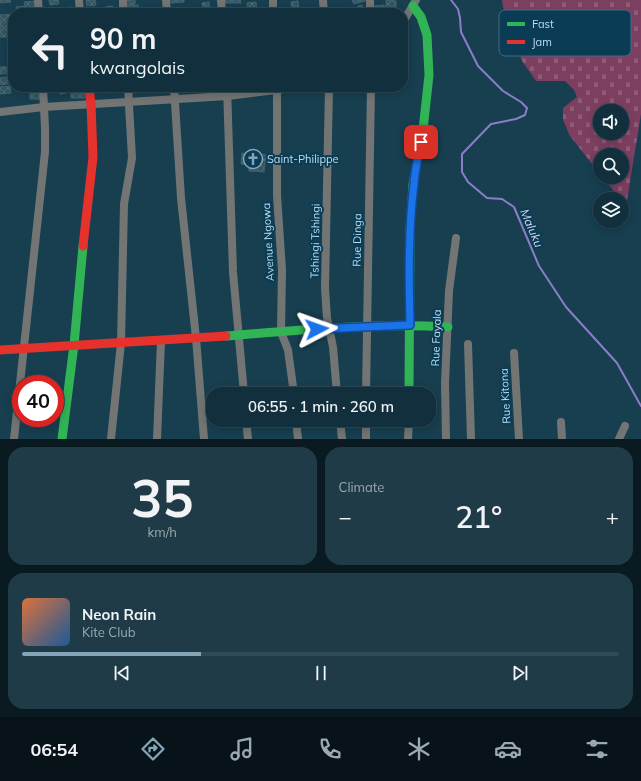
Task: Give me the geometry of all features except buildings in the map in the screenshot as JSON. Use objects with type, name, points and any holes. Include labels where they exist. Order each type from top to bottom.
[{"type":"street","points":[[408,13],[414,3]]},
{"type":"street","points":[[409,387],[410,229],[413,191],[429,75],[427,35],[421,17],[414,3]]},
{"type":"street","points":[[14,439],[45,152],[43,92]]},
{"type":"street","points":[[62,439],[74,345],[93,157],[90,92]]},
{"type":"street","points":[[111,439],[121,343],[124,204],[132,167],[128,92]]},
{"type":"street","points":[[174,92],[181,198],[196,338],[204,439]]},
{"type":"street","points":[[228,92],[233,272],[243,387]]},
{"type":"street","points":[[0,112],[44,107],[228,96],[252,92]]},
{"type":"street","name":"Avenue Ngowa","points":[[277,92],[277,195],[282,270],[281,332],[288,350],[293,387]]},
{"type":"street","name":"Tshingi Tshingi","points":[[329,92],[325,288],[326,310],[333,346],[336,387]]},
{"type":"street","name":"Rue Dinga","points":[[366,387],[371,92]]},
{"type":"street","name":"Rue Fayala","points":[[446,439],[445,383],[450,285],[456,238]]},
{"type":"street","points":[[0,350],[161,341],[329,328],[410,325],[448,327]]},
{"type":"street","points":[[157,439],[161,341]]},
{"type":"street","points":[[468,344],[471,439]]},
{"type":"street","name":"Rue Kitona","points":[[514,353],[518,439]]},
{"type":"street","points":[[561,422],[562,439]]},
{"type":"street","points":[[619,439],[625,426]]},
{"type":"street","points":[[247,427],[248,439]]},
{"type":"street","points":[[297,427],[298,439]]},
{"type":"street","points":[[341,427],[342,439]]},
{"type":"street","points":[[366,427],[366,439]]},
{"type":"street","points":[[408,427],[408,439]]},
{"type":"green space","points":[[502,0],[641,0],[641,114],[628,192],[615,192],[608,184],[629,184],[629,148],[593,148],[593,165],[570,136],[563,120],[563,108],[577,97],[574,90],[565,81],[536,81],[520,56],[631,56],[631,10],[504,10]]},
{"type":"waterway","name":"Maluku","points":[[451,0],[458,9],[461,32],[478,66],[503,91],[521,102],[527,108],[525,115],[516,119],[491,124],[462,154],[462,172],[468,182],[487,198],[502,199],[514,207],[539,266],[566,307],[617,363],[641,406]]},
{"type":"traffic: fast","points":[[409,387],[410,229],[413,184],[423,130],[429,75],[427,35],[421,17],[413,6]]},
{"type":"traffic: fast","points":[[62,439],[74,345],[83,246]]},
{"type":"traffic: fast","points":[[226,336],[309,329],[392,326],[448,327]]},
{"type":"traffic: jam","points":[[83,246],[93,157],[90,92]]},
{"type":"traffic: jam","points":[[0,350],[226,336]]},
{"type":"place","name":"Saint-Philippe","points":[[253,159]]},
{"type":"route","points":[[317,329],[410,325],[410,229],[414,184],[421,142]]}]
